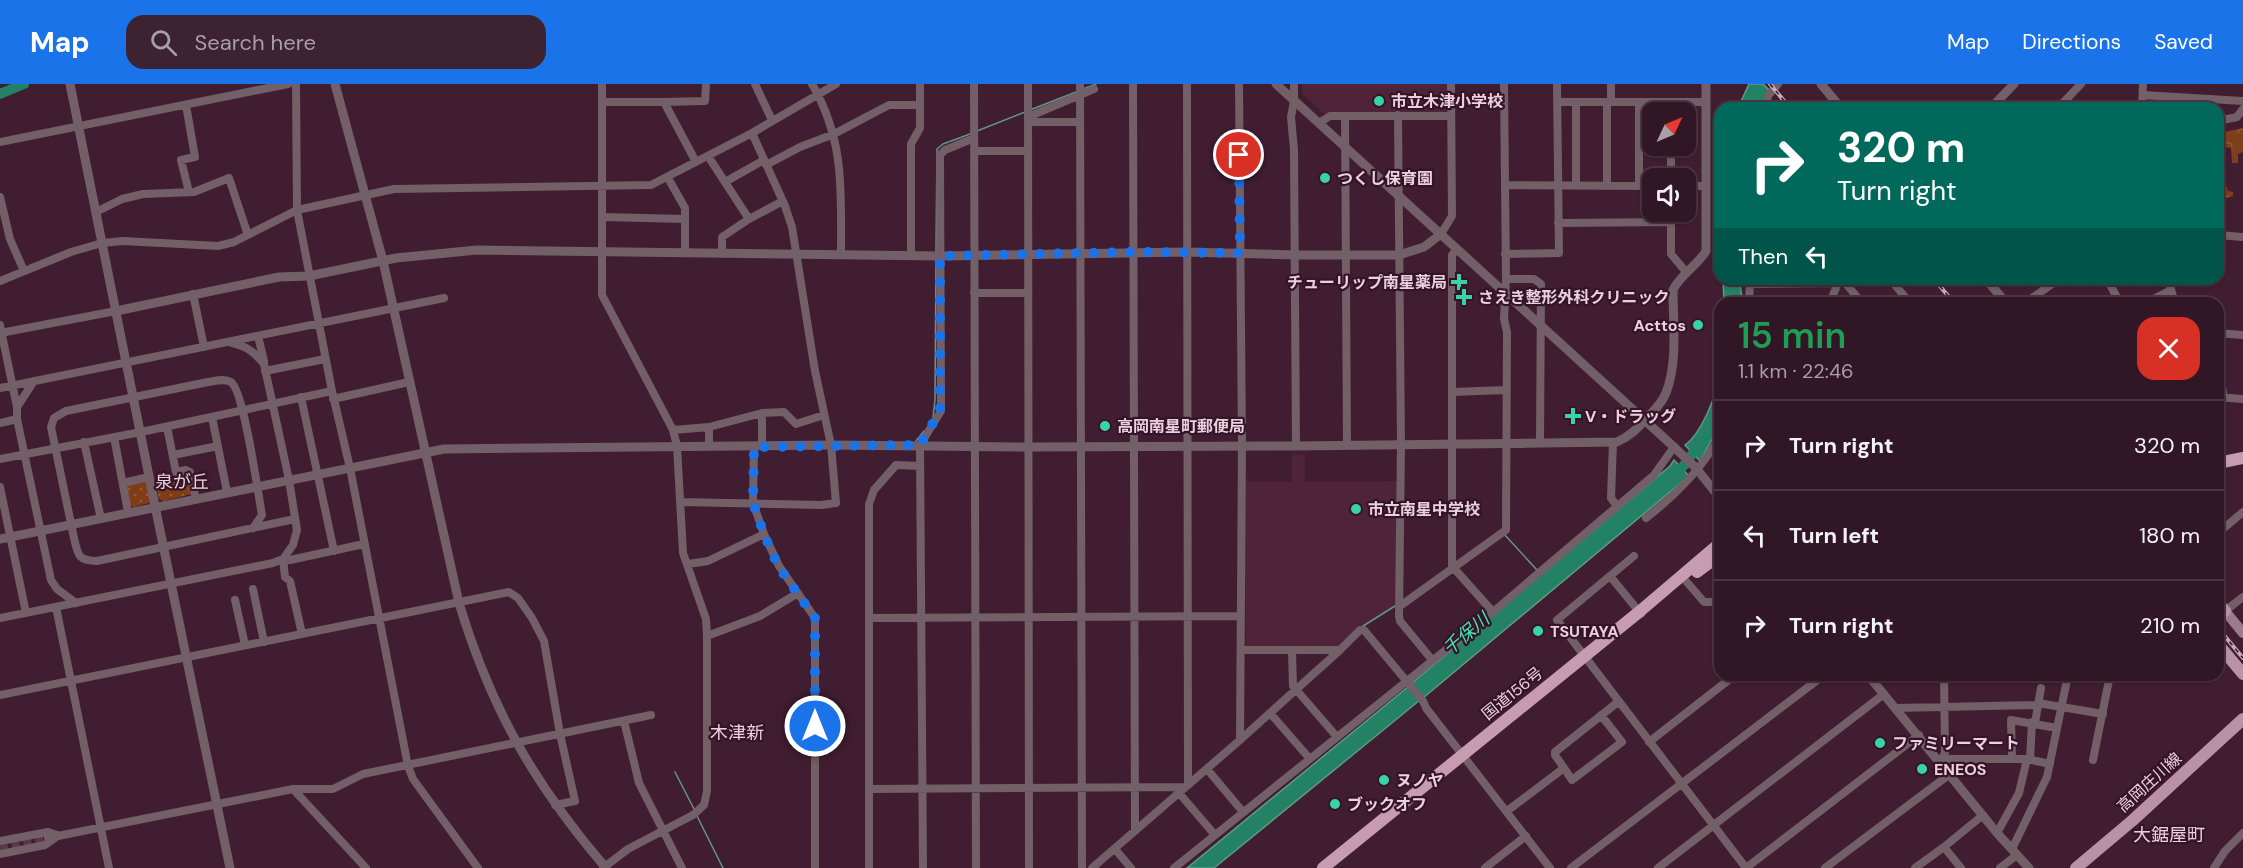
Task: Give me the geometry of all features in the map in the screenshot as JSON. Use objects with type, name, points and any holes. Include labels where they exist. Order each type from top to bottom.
[{"type":"highway","points":[[2224,462],[2243,458]]},
{"type":"highway","name":"国道156号","points":[[1323,868],[1586,659],[1641,614],[1714,548]]},
{"type":"highway","name":"国道156号","points":[[1641,614],[1714,560]]},
{"type":"highway","name":"国道156号","points":[[1334,868],[1464,758]]},
{"type":"main road","points":[[2224,613],[2243,633]]},
{"type":"main road","points":[[2224,652],[2243,674]]},
{"type":"main road","name":"高岡庄川線","points":[[2076,868],[2241,725]]},
{"type":"street","points":[[70,84],[230,868]]},
{"type":"street","points":[[0,141],[288,84]]},
{"type":"street","points":[[296,84],[297,210],[332,395],[350,468],[408,766],[413,778],[478,868]]},
{"type":"street","points":[[335,84],[382,261],[459,603],[486,682],[516,744],[555,805],[605,868],[628,849],[696,813],[704,805],[707,791],[707,636],[706,619],[683,553],[677,446],[673,430],[602,295],[602,84]]},
{"type":"street","points":[[603,102],[705,101],[706,84]]},
{"type":"street","points":[[755,84],[772,120]]},
{"type":"street","points":[[812,84],[834,134],[840,166],[842,255]]},
{"type":"street","points":[[0,281],[71,252],[102,243],[123,241],[218,246],[234,242],[297,210],[394,189],[644,187],[668,178],[752,133],[836,84]]},
{"type":"street","points":[[911,256],[911,144],[920,128],[920,84]]},
{"type":"street","points":[[974,84],[976,868]]},
{"type":"street","points":[[1028,84],[1029,868]]},
{"type":"street","points":[[1133,84],[1135,831]]},
{"type":"street","points":[[1186,84],[1188,617],[1184,788],[1215,835]]},
{"type":"street","points":[[1239,84],[1242,446],[1240,740]]},
{"type":"street","points":[[1276,84],[1645,420],[1697,469],[1714,490]]},
{"type":"street","points":[[1294,84],[1291,117],[1294,150],[1296,446]]},
{"type":"street","points":[[76,603],[57,588],[51,580],[1,330],[116,311],[279,277],[309,276],[382,261],[477,250],[911,256],[1028,256],[1135,252],[1400,255],[1424,247],[1441,234],[1452,216],[1451,84]]},
{"type":"street","points":[[1400,603],[1506,530],[1507,332],[1504,319],[1506,279],[1504,84]]},
{"type":"street","points":[[1505,254],[1559,253],[1557,84]]},
{"type":"street","points":[[1607,186],[1611,84]]},
{"type":"street","points":[[0,539],[426,452],[470,447],[920,445],[1081,447],[1613,442],[1629,437],[1666,394],[1673,348],[1673,290],[1706,251],[1706,84]]},
{"type":"street","points":[[1767,102],[1778,84]]},
{"type":"street","points":[[1821,84],[1836,102]]},
{"type":"street","points":[[1999,102],[2014,84]]},
{"type":"street","points":[[2064,102],[2081,84]]},
{"type":"street","points":[[2142,102],[2143,84]]},
{"type":"street","points":[[1028,115],[1080,89],[1094,89]]},
{"type":"street","points":[[1080,89],[1082,868]]},
{"type":"street","points":[[2143,95],[2243,101]]},
{"type":"street","points":[[664,102],[696,162]]},
{"type":"street","points":[[1505,185],[1639,186],[1639,102],[1558,102]]},
{"type":"street","points":[[1576,102],[1576,186]]},
{"type":"street","points":[[1696,102],[1706,102]]},
{"type":"street","points":[[186,105],[195,156],[181,160],[189,192]]},
{"type":"street","points":[[725,182],[800,147],[834,134],[889,105],[920,105]]},
{"type":"street","points":[[2224,120],[2237,117],[2243,110]]},
{"type":"street","points":[[1028,115],[1080,122]]},
{"type":"street","points":[[1319,123],[1330,116],[1451,116]]},
{"type":"street","points":[[1346,116],[1347,445]]},
{"type":"street","points":[[1398,116],[1401,444],[1398,616],[1433,661]]},
{"type":"street","points":[[681,502],[821,505],[836,503],[831,445],[792,226],[752,133]]},
{"type":"street","points":[[923,868],[920,445],[940,411],[937,256],[940,154],[974,138]]},
{"type":"street","points":[[974,151],[1028,152]]},
{"type":"street","points":[[708,156],[749,219]]},
{"type":"street","points":[[96,212],[122,199],[143,194],[189,192],[229,178],[248,235]]},
{"type":"street","points":[[668,178],[685,208],[685,253]]},
{"type":"street","points":[[1696,186],[1706,186]]},
{"type":"street","points":[[0,196],[10,239],[24,271]]},
{"type":"street","points":[[722,253],[722,237],[783,201]]},
{"type":"street","points":[[603,217],[685,219]]},
{"type":"street","points":[[1558,223],[1671,222],[1671,254],[1687,273]]},
{"type":"street","points":[[2224,235],[2243,237]]},
{"type":"street","points":[[1457,249],[1452,255],[1453,567],[1493,612]]},
{"type":"street","points":[[1506,279],[1534,279],[1541,284],[1540,443]]},
{"type":"street","points":[[1845,285],[1856,297]]},
{"type":"street","points":[[1895,285],[1905,297]]},
{"type":"street","points":[[1991,285],[2001,297]]},
{"type":"street","points":[[2034,297],[2050,285]]},
{"type":"street","points":[[2170,285],[2173,297]]},
{"type":"street","points":[[2163,297],[2171,290]]},
{"type":"street","points":[[974,293],[1028,293]]},
{"type":"street","points":[[194,294],[204,347]]},
{"type":"street","points":[[0,388],[444,298]]},
{"type":"street","points":[[2224,333],[2243,335]]},
{"type":"street","points":[[258,336],[289,480],[297,530],[293,545],[283,559],[285,577],[290,580],[302,634]]},
{"type":"street","points":[[228,342],[243,346],[255,353],[265,368]]},
{"type":"street","points":[[265,368],[325,358]]},
{"type":"street","points":[[253,528],[262,515],[243,410],[236,389],[231,382],[224,380],[133,398],[60,413],[54,418],[51,427],[77,551],[81,558],[87,561],[164,546],[253,528],[295,519]]},
{"type":"street","points":[[16,407],[34,381]]},
{"type":"street","points":[[0,459],[167,427],[301,397],[332,395],[409,382]]},
{"type":"street","points":[[1454,392],[1505,390]]},
{"type":"street","points":[[301,397],[333,551]]},
{"type":"street","points":[[2224,397],[2243,399]]},
{"type":"street","points":[[673,430],[709,427],[762,413],[784,412],[796,424],[824,415]]},
{"type":"street","points":[[762,413],[753,503],[778,566],[815,618],[815,868]]},
{"type":"street","points":[[212,417],[228,492]]},
{"type":"street","points":[[0,423],[17,419]]},
{"type":"street","points":[[167,427],[176,472],[186,470],[190,472],[196,499]]},
{"type":"street","points":[[709,427],[709,446]]},
{"type":"street","points":[[114,437],[128,512]]},
{"type":"street","points":[[84,442],[101,519]]},
{"type":"street","points":[[1613,442],[1611,498],[1617,506]]},
{"type":"street","points":[[173,455],[218,446]]},
{"type":"street","points":[[1646,518],[1669,500],[1714,447]]},
{"type":"street","points":[[1174,868],[1493,612],[1654,475],[1676,449]]},
{"type":"street","points":[[869,868],[869,504],[874,490],[896,465],[920,466]]},
{"type":"street","points":[[123,483],[149,477]]},
{"type":"street","points":[[0,487],[26,613]]},
{"type":"street","points":[[2224,528],[2243,512]]},
{"type":"street","points":[[688,564],[708,561],[764,534]]},
{"type":"street","points":[[0,618],[364,544]]},
{"type":"street","points":[[1635,556],[1557,620],[1746,868],[1919,735]]},
{"type":"street","points":[[1610,576],[1641,614]]},
{"type":"street","points":[[1686,581],[1704,602],[1714,602]]},
{"type":"street","points":[[253,589],[264,642]]},
{"type":"street","points":[[0,695],[509,592],[518,598],[544,640],[560,734],[575,801],[555,805]]},
{"type":"street","points":[[707,636],[760,616],[798,593]]},
{"type":"street","points":[[2224,608],[2243,597]]},
{"type":"street","points":[[235,600],[245,645]]},
{"type":"street","points":[[56,607],[109,868]]},
{"type":"street","points":[[869,618],[1241,616]]},
{"type":"street","points":[[1092,868],[1297,690],[1360,630],[1364,630],[1423,701],[1464,758],[1550,868]]},
{"type":"street","points":[[1241,650],[1340,650]]},
{"type":"street","points":[[1292,651],[1293,686],[1337,737]]},
{"type":"street","points":[[1649,742],[1727,681]]},
{"type":"street","points":[[1572,868],[1816,681]]},
{"type":"street","points":[[1873,681],[2029,868]]},
{"type":"street","points":[[1941,763],[1945,753],[1944,681]]},
{"type":"street","points":[[2000,868],[2014,852],[2048,777],[2067,681]]},
{"type":"street","points":[[2093,760],[2109,681]]},
{"type":"street","points":[[1998,833],[2019,794],[2028,760],[2033,722],[2041,688]]},
{"type":"street","points":[[1658,868],[1884,694]]},
{"type":"street","points":[[1601,715],[1622,742],[1572,780],[1555,752],[1601,715],[1618,702]]},
{"type":"street","points":[[1896,708],[2038,704],[2103,714]]},
{"type":"street","points":[[1270,713],[1310,759]]},
{"type":"street","points":[[48,837],[293,789],[333,789],[363,774],[651,716]]},
{"type":"street","points":[[2012,759],[2011,720],[2057,728]]},
{"type":"street","points":[[624,721],[639,783],[682,868]]},
{"type":"street","points":[[1941,763],[1950,759],[2012,759],[2050,764]]},
{"type":"street","points":[[1507,812],[1564,768]]},
{"type":"street","points":[[1207,769],[1243,812]]},
{"type":"street","points":[[1828,867],[1950,774]]},
{"type":"street","points":[[868,789],[1184,788]]},
{"type":"street","points":[[293,789],[366,868]]},
{"type":"street","points":[[1916,868],[1983,815]]},
{"type":"street","points":[[0,841],[48,832],[58,835]]},
{"type":"street","points":[[2214,868],[2225,851],[2243,833]]},
{"type":"street","points":[[0,854],[45,845],[58,835]]},
{"type":"street","points":[[1485,868],[1526,836]]},
{"type":"street","points":[[1944,847],[1961,868]]},
{"type":"street","points":[[1115,849],[1131,868]]},
{"type":"shaded area","name":"市立木津小学校","points":[[1302,84],[1448,84],[1448,108],[1444,113],[1324,114],[1302,93]]},
{"type":"shaded area","points":[[1749,84],[1763,84],[1769,90],[1762,102],[1741,102]]},
{"type":"shaded area","points":[[1723,285],[1740,285],[1742,297],[1724,297]]},
{"type":"shaded area","points":[[1714,395],[1714,436],[1700,461],[1685,445],[1697,432]]},
{"type":"shaded area","points":[[1305,454],[1305,482],[1397,481],[1396,606],[1368,625],[1359,628],[1337,650],[1246,650],[1244,481],[1292,482],[1292,455]]},
{"type":"shaded area","points":[[1674,460],[1689,476],[1423,698],[1411,684],[1670,466]]},
{"type":"shaded area","points":[[186,472],[192,494],[163,501],[159,499],[155,481]]},
{"type":"shaded area","points":[[146,480],[151,499],[149,503],[133,507],[129,504],[126,486],[129,483]]},
{"type":"shaded area","points":[[1409,686],[1420,700],[1214,868],[1187,868]]},
{"type":"green space","points":[[2243,128],[2243,152],[2238,154],[2238,163],[2232,163],[2231,148],[2224,147],[2224,132]]},
{"type":"green space","points":[[2224,169],[2228,191],[2233,192],[2233,196],[2226,198],[2226,209],[2224,209]]},
{"type":"waterway","points":[[0,94],[24,84]]},
{"type":"waterway","points":[[1083,89],[1096,84]]},
{"type":"waterway","points":[[1030,110],[1076,92]]},
{"type":"waterway","points":[[977,131],[1025,112]]},
{"type":"waterway","points":[[936,252],[937,149],[943,144],[970,134]]},
{"type":"waterway","points":[[933,417],[936,260]]},
{"type":"waterway","points":[[916,441],[924,431]]},
{"type":"waterway","name":"千保川","points":[[1672,478],[1701,441]]},
{"type":"waterway","points":[[1504,534],[1537,570]]},
{"type":"waterway","points":[[1363,626],[1395,606]]},
{"type":"waterway","points":[[675,772],[694,809]]},
{"type":"waterway","points":[[697,816],[723,868]]},
{"type":"tunnel","points":[[0,848],[48,838]]},
{"type":"railway","points":[[1770,84],[1785,102]]},
{"type":"railway","points":[[1939,285],[1949,297]]},
{"type":"railway","points":[[2224,635],[2243,658]]},
{"type":"place","name":"市立木津小学校","points":[[1379,101]]},
{"type":"place","name":"つくし保育園","points":[[1325,178]]},
{"type":"place","name":"チューリップ南星薬局","points":[[1459,282]]},
{"type":"place","name":"さえき整形外科クリニック","points":[[1464,297]]},
{"type":"place","name":"Acttos","points":[[1698,325]]},
{"type":"place","name":"V・ドラッグ","points":[[1573,416]]},
{"type":"place","name":"高岡南星町郵便局","points":[[1105,426]]},
{"type":"place","name":"市立南星中学校","points":[[1356,509]]},
{"type":"place","name":"TSUTAYA","points":[[1538,631]]},
{"type":"place","name":"ファミリーマート","points":[[1880,743]]},
{"type":"place","name":"ENEOS","points":[[1922,769]]},
{"type":"place","name":"ヌノヤ","points":[[1384,780]]},
{"type":"place","name":"ブックオフ","points":[[1335,804]]},
{"type":"district","name":"泉が丘","points":[[182,482]]},
{"type":"district","name":"木津新","points":[[737,733]]},
{"type":"district","name":"大鋸屋町","points":[[2169,835]]},
{"type":"route","points":[[815,726],[815,618],[778,566],[764,534],[753,503],[754,447],[920,445],[940,411],[940,256],[1028,256],[1135,252],[1240,253],[1239,155]]}]
